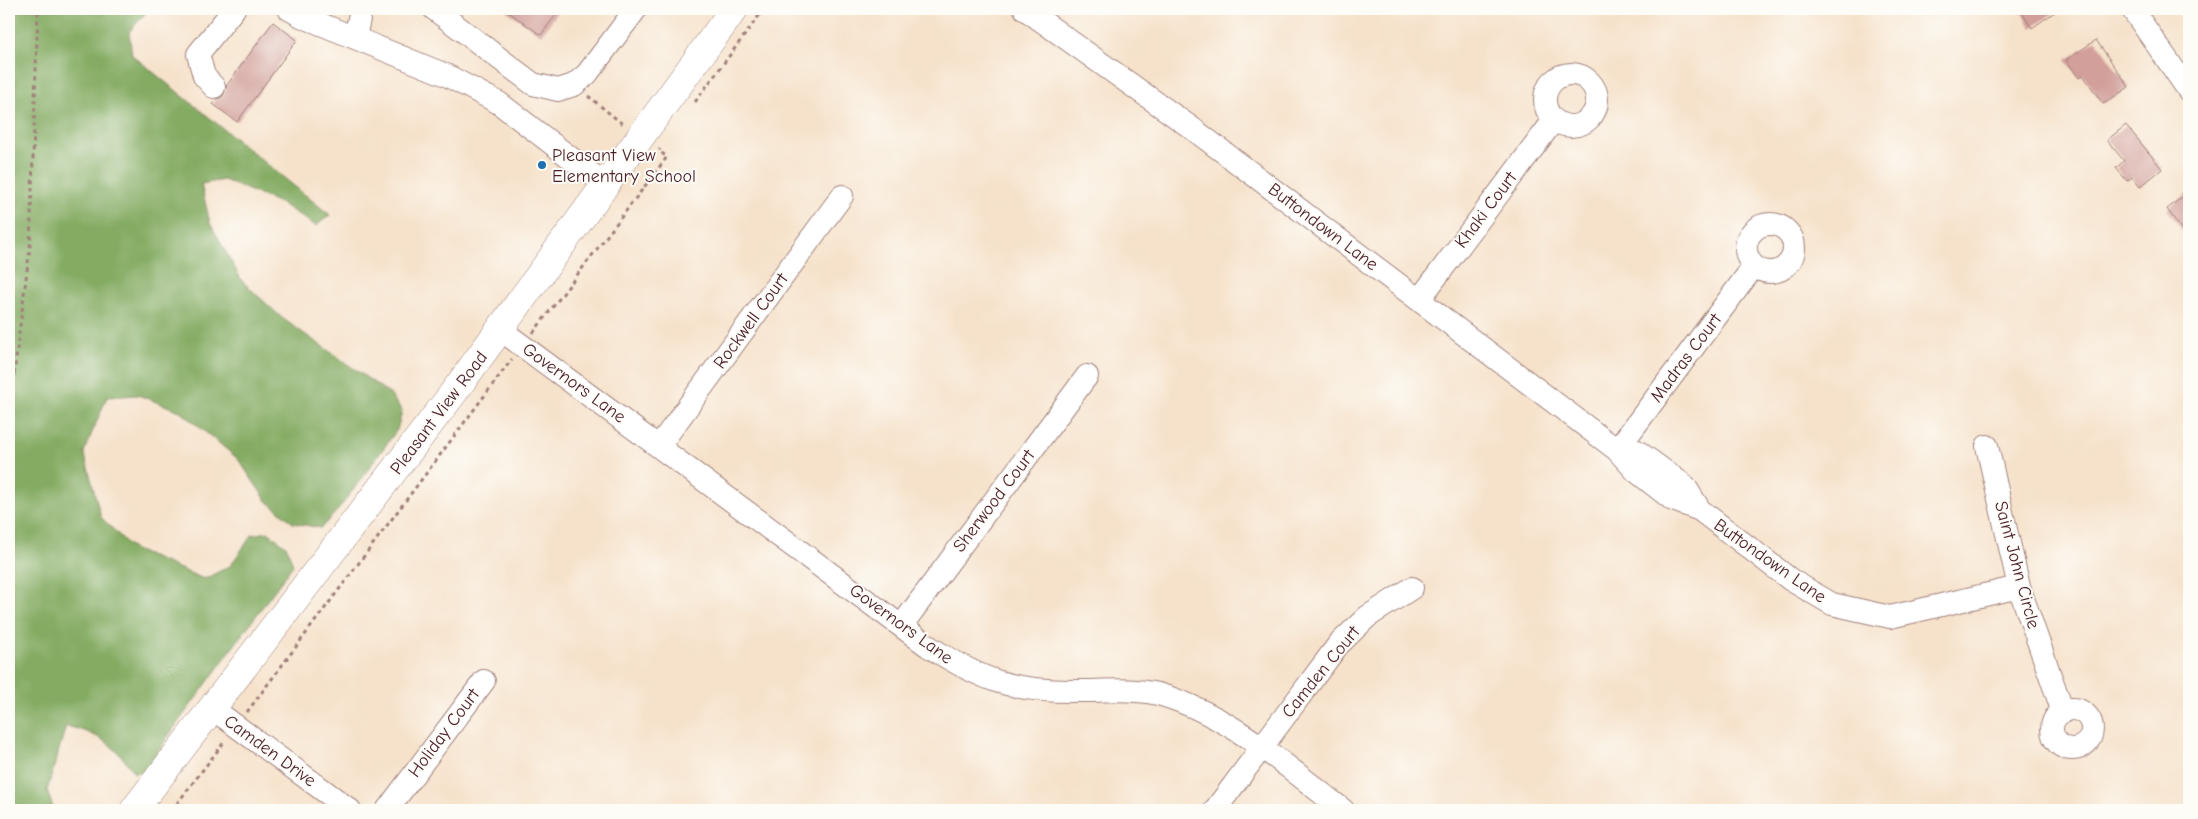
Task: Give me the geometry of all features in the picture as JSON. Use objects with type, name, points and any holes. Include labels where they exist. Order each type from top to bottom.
[{"type":"main road","name":"Pleasant View Road","points":[[134,810],[512,337],[606,185],[734,9]]},
{"type":"street","points":[[214,87],[204,76],[198,54],[234,9]]},
{"type":"street","points":[[289,9],[446,75],[499,103],[606,185]]},
{"type":"street","points":[[356,38],[362,9]]},
{"type":"street","points":[[434,9],[533,84],[558,90],[574,85],[587,74],[636,9]]},
{"type":"street","name":"Buttondown Lane","points":[[1025,9],[1193,129],[1617,450],[1636,471],[1674,500],[1700,510],[1791,580],[1832,604],[1890,617],[2019,587]]},
{"type":"street","points":[[2132,9],[2189,91]]},
{"type":"street","name":"Khaki Court","points":[[1419,300],[1554,120]]},
{"type":"street","name":"Rockwell Court","points":[[659,446],[842,196]]},
{"type":"street","name":"Madras Court","points":[[1617,450],[1754,266]]},
{"type":"street","name":"Governors Lane","points":[[512,337],[962,668],[998,683],[1028,690],[1080,691],[1110,689],[1156,694],[1195,707],[1228,724],[1343,810]]},
{"type":"street","name":"Sherwood Court","points":[[902,625],[1087,376]]},
{"type":"street","name":"Saint John Circle","points":[[1987,446],[2019,587],[2063,712]]},
{"type":"street","name":"Camden Court","points":[[1262,748],[1338,645],[1352,630],[1367,616],[1412,588]]},
{"type":"street","name":"Holiday Court","points":[[387,810],[484,681]]},
{"type":"street","name":"Camden Drive","points":[[213,709],[350,810]]},
{"type":"street","points":[[1215,810],[1262,748]]},
{"type":"path","points":[[9,414],[30,247],[38,9]]},
{"type":"path","points":[[694,104],[764,9]]},
{"type":"path","points":[[574,85],[624,126]]},
{"type":"path","points":[[172,810],[236,726],[512,337],[667,157],[659,151],[665,143]]},
{"type":"green space","points":[[9,9],[149,9],[129,32],[132,55],[330,215],[316,226],[282,204],[224,180],[201,184],[210,223],[242,281],[282,318],[390,394],[402,411],[397,430],[338,510],[321,528],[293,523],[266,500],[238,459],[180,411],[138,395],[107,397],[84,452],[101,517],[133,549],[204,579],[230,566],[252,535],[268,532],[287,547],[293,565],[169,735],[146,771],[134,773],[120,755],[106,742],[78,729],[66,726],[47,791],[54,810],[9,810]]},
{"type":"building","points":[[504,9],[560,9],[541,35]]},
{"type":"building","points":[[2019,9],[2059,9],[2032,28]]},
{"type":"building","points":[[273,22],[297,40],[237,122],[213,104],[223,96],[227,85]]},
{"type":"building","points":[[2096,40],[2129,87],[2103,104],[2083,75],[2079,78],[2066,60]]},
{"type":"building","points":[[2126,125],[2162,169],[2140,187],[2132,177],[2127,181],[2116,168],[2124,161],[2107,140]]},
{"type":"building","points":[[2189,192],[2189,240],[2167,209]]},
{"type":"place","name":"Pleasant View Elementary School","points":[[542,165]]}]
